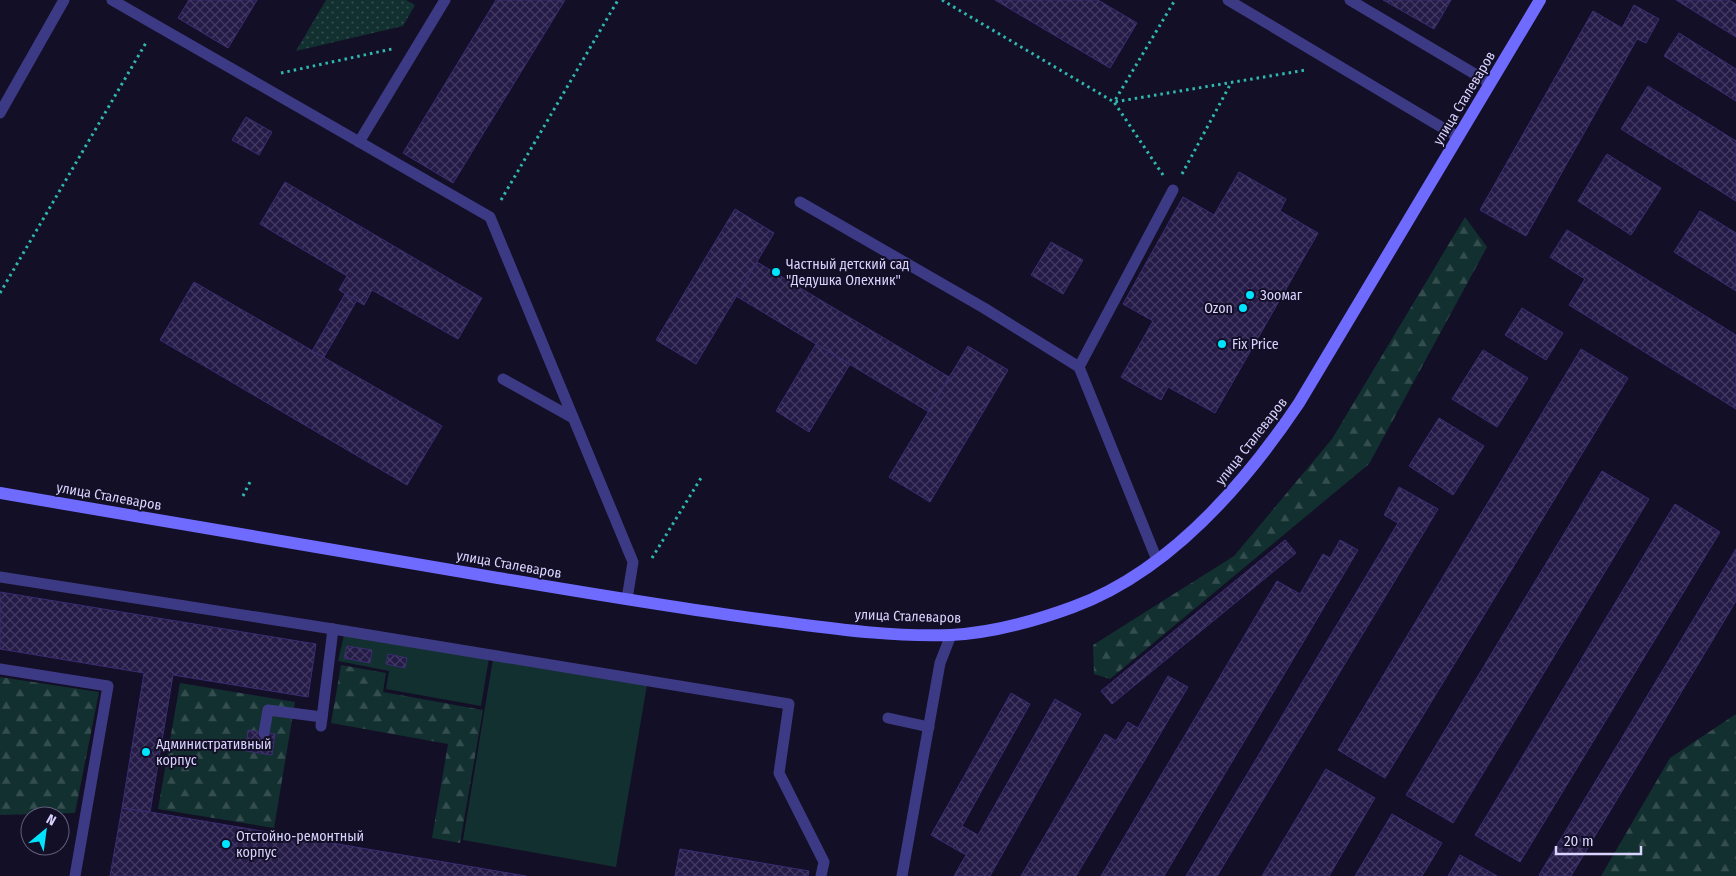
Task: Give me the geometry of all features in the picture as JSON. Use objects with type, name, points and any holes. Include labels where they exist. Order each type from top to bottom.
[{"type":"main road","name":"улица Сталеваров","points":[[0,493],[745,618],[892,634],[951,635],[1023,623],[1076,606],[1119,586],[1157,560],[1189,533],[1225,498],[1278,434],[1299,403],[1540,0]]},
{"type":"lane","points":[[0,113],[64,0]]},
{"type":"lane","points":[[112,0],[128,4],[156,25],[490,217],[633,562],[627,599]]},
{"type":"lane","points":[[359,142],[445,0]]},
{"type":"lane","points":[[1228,0],[1458,137]]},
{"type":"lane","points":[[1350,0],[1490,83]]},
{"type":"lane","points":[[1079,367],[1173,190]]},
{"type":"lane","points":[[800,202],[984,308],[1079,367],[1157,560]]},
{"type":"lane","points":[[504,379],[573,418]]},
{"type":"lane","points":[[0,577],[333,629],[789,704],[779,773],[824,862],[821,876]]},
{"type":"lane","points":[[264,733],[268,710],[321,721],[333,629]]},
{"type":"lane","points":[[902,876],[940,663],[951,635]]},
{"type":"lane","points":[[0,669],[108,686],[75,876]]},
{"type":"lane","points":[[888,718],[929,727]]},
{"type":"path","points":[[490,217],[618,0]]},
{"type":"path","points":[[942,0],[1114,102],[1173,190],[1231,82]]},
{"type":"path","points":[[1114,102],[1175,0]]},
{"type":"path","points":[[0,293],[156,25]]},
{"type":"path","points":[[251,80],[420,42]]},
{"type":"path","points":[[1114,102],[1336,64]]},
{"type":"path","points":[[648,565],[701,478]]},
{"type":"path","points":[[242,496],[250,482]]},
{"type":"green space","points":[[326,0],[406,0],[415,5],[403,26],[296,51]]},
{"type":"green space","points":[[1465,217],[1487,247],[1369,464],[1110,679],[1094,674],[1093,645],[1234,556],[1332,439]]},
{"type":"green space","points":[[344,635],[489,658],[481,706],[386,689],[389,671],[338,661]]},
{"type":"green space","points":[[493,659],[647,685],[616,867],[463,840]]},
{"type":"green space","points":[[341,665],[386,673],[383,692],[483,710],[460,843],[432,838],[448,744],[331,723]]},
{"type":"green space","points":[[0,677],[99,692],[75,813],[70,813],[70,806],[20,806],[20,814],[0,815]]},
{"type":"green space","points":[[180,683],[295,702],[274,828],[158,809]]},
{"type":"green space","points":[[1736,714],[1736,876],[1601,876],[1670,758]]},
{"type":"building","points":[[189,0],[257,0],[228,48],[178,18]]},
{"type":"building","points":[[496,0],[565,0],[453,183],[403,153]]},
{"type":"building","points":[[995,0],[1098,0],[1137,23],[1110,68]]},
{"type":"building","points":[[1383,0],[1451,0],[1434,29]]},
{"type":"building","points":[[1676,0],[1729,0],[1736,4],[1736,37]]},
{"type":"building","points":[[1634,5],[1659,19],[1646,43],[1637,39],[1526,236],[1480,210],[1593,11],[1622,28]]},
{"type":"building","points":[[1679,33],[1736,69],[1736,101],[1664,56]]},
{"type":"building","points":[[1648,86],[1736,141],[1736,201],[1621,129]]},
{"type":"building","points":[[246,117],[272,132],[259,155],[232,140]]},
{"type":"building","points":[[1607,154],[1661,188],[1631,235],[1578,201]]},
{"type":"building","points":[[1239,172],[1286,199],[1280,211],[1318,233],[1215,413],[1168,387],[1161,400],[1121,377],[1153,321],[1123,304],[1183,197],[1214,215]]},
{"type":"building","points":[[285,182],[482,298],[458,339],[372,290],[364,305],[345,294],[339,290],[347,276],[260,224]]},
{"type":"building","points":[[735,209],[774,233],[696,364],[656,340]]},
{"type":"building","points":[[1700,211],[1736,233],[1736,291],[1674,252]]},
{"type":"building","points":[[1567,230],[1736,335],[1736,409],[1569,305],[1585,279],[1550,257]]},
{"type":"building","points":[[1051,242],[1083,260],[1063,294],[1031,275]]},
{"type":"building","points":[[757,262],[949,377],[929,412],[736,296]]},
{"type":"building","points":[[194,282],[442,426],[407,485],[160,340]]},
{"type":"building","points":[[345,294],[357,300],[324,357],[312,351]]},
{"type":"building","points":[[1522,308],[1563,333],[1546,360],[1505,335]]},
{"type":"building","points":[[816,344],[850,364],[809,432],[776,411]]},
{"type":"building","points":[[968,346],[1008,370],[930,502],[889,477]]},
{"type":"building","points":[[1581,349],[1628,378],[1385,778],[1338,750]]},
{"type":"building","points":[[1483,350],[1528,378],[1497,427],[1452,399]]},
{"type":"building","points":[[1439,418],[1484,446],[1453,495],[1409,466]]},
{"type":"building","points":[[1602,471],[1649,499],[1453,823],[1406,795]]},
{"type":"building","points":[[1399,487],[1438,509],[1217,876],[1186,876],[1398,523],[1384,515]]},
{"type":"building","points":[[1675,504],[1720,532],[1520,862],[1475,835]]},
{"type":"building","points":[[1285,540],[1296,553],[1112,704],[1101,691]]},
{"type":"building","points":[[1340,540],[1358,550],[1164,876],[1101,876],[1277,581],[1300,594],[1323,554],[1330,558]]},
{"type":"building","points":[[1736,549],[1736,601],[1571,876],[1539,875]]},
{"type":"building","name":"Административный корпус","points":[[0,592],[316,644],[308,697],[173,675],[150,812],[122,808],[144,673],[0,649]]},
{"type":"building","points":[[347,646],[372,650],[370,663],[344,658]]},
{"type":"building","points":[[388,654],[407,658],[405,668],[386,664]]},
{"type":"building","points":[[1168,676],[1188,687],[1076,876],[1021,876],[1105,734],[1116,741],[1128,722],[1138,728]]},
{"type":"building","points":[[1011,693],[1030,704],[962,826],[978,835],[1055,699],[1081,714],[990,876],[954,876],[966,855],[931,835]]},
{"type":"building","points":[[248,730],[275,734],[272,755],[246,751]]},
{"type":"building","points":[[1326,769],[1375,798],[1329,876],[1262,876]]},
{"type":"building","name":"Отстойно-ремонтный корпус","points":[[122,808],[150,812],[526,876],[110,876]]},
{"type":"building","points":[[1392,814],[1442,843],[1422,876],[1355,876]]},
{"type":"building","points":[[680,849],[809,871],[808,876],[675,876]]},
{"type":"building","points":[[1460,855],[1497,876],[1448,876]]},
{"type":"place","name":"Частный детский сад \"Дедушка Олехник\"","points":[[776,272]]},
{"type":"place","name":"Зоомаг","points":[[1250,295]]},
{"type":"place","name":"Ozon","points":[[1243,308]]},
{"type":"place","name":"Fix Price","points":[[1222,344]]},
{"type":"place","name":"Административный корпус","points":[[146,752]]},
{"type":"place","name":"Отстойно-ремонтный корпус","points":[[226,844]]}]
